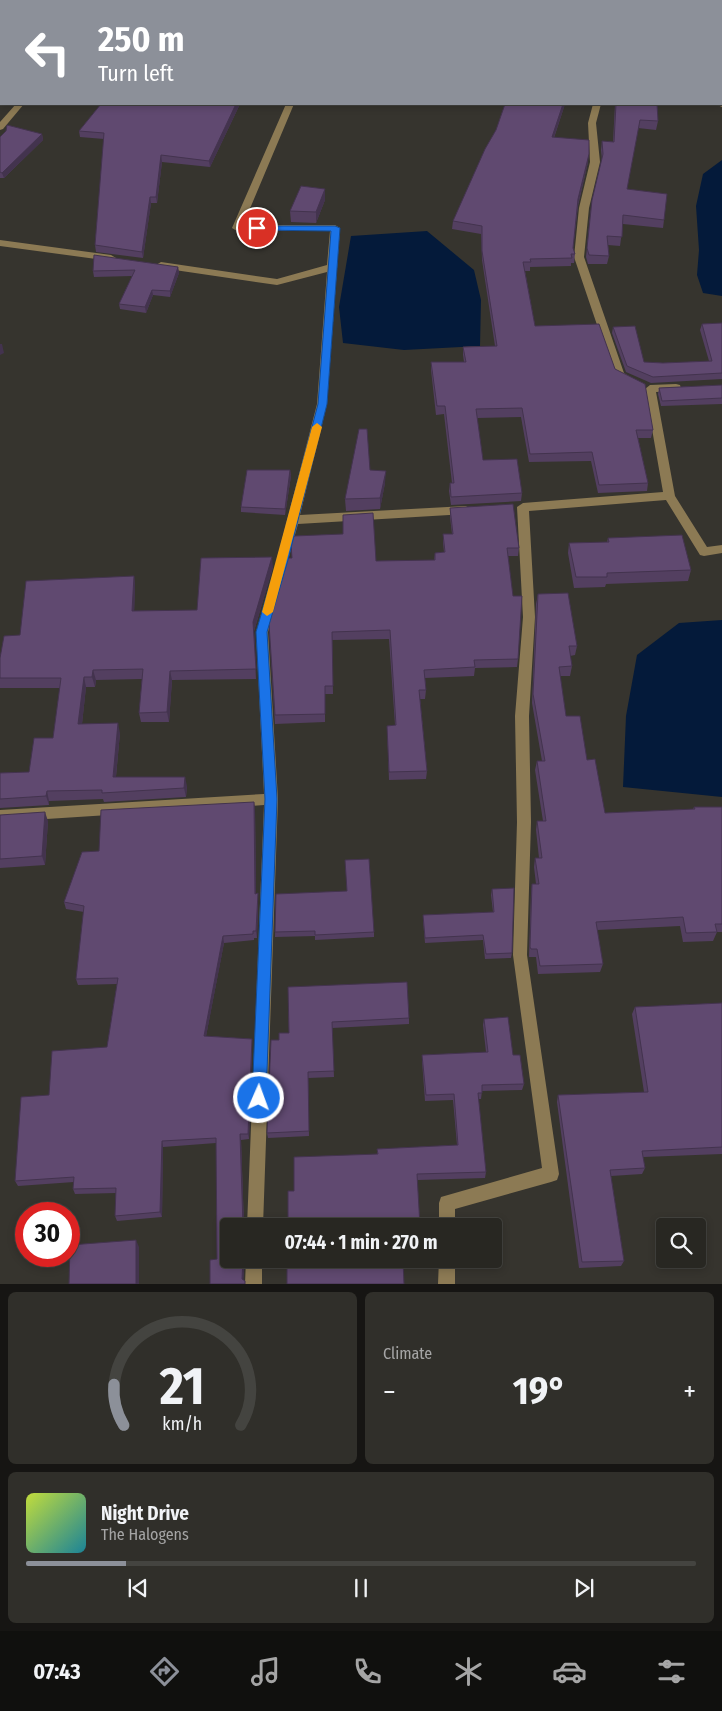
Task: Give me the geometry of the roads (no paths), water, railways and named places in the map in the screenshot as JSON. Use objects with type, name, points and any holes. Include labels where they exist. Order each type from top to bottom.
[{"type":"street","points":[[0,128],[19,105]]},
{"type":"street","points":[[255,1218],[271,799],[262,632],[322,404],[335,228],[237,228],[290,105]]},
{"type":"street","points":[[597,105],[592,123],[595,162],[584,208],[579,257],[619,375],[650,389],[686,387]]},
{"type":"street","points":[[0,243],[119,260]]},
{"type":"street","points":[[148,264],[277,282],[333,267]]},
{"type":"street","points":[[650,389],[669,496],[704,552],[722,549]]},
{"type":"street","points":[[447,1218],[447,1203],[551,1174],[520,955],[524,822],[522,716],[529,617],[518,507],[669,496]]},
{"type":"street","points":[[293,520],[475,510]]},
{"type":"street","points":[[0,816],[271,799]]},
{"type":"street","points":[[253,1284],[254,1268]]},
{"type":"street","points":[[446,1268],[446,1284]]},
{"type":"water","points":[[722,160],[722,296],[703,293],[697,275],[699,250],[696,206],[703,174]]},
{"type":"water","points":[[427,231],[474,270],[481,300],[480,346],[404,350],[343,343],[339,307],[351,236]]},
{"type":"water","points":[[722,620],[722,797],[623,787],[626,716],[637,655],[679,623]]}]
